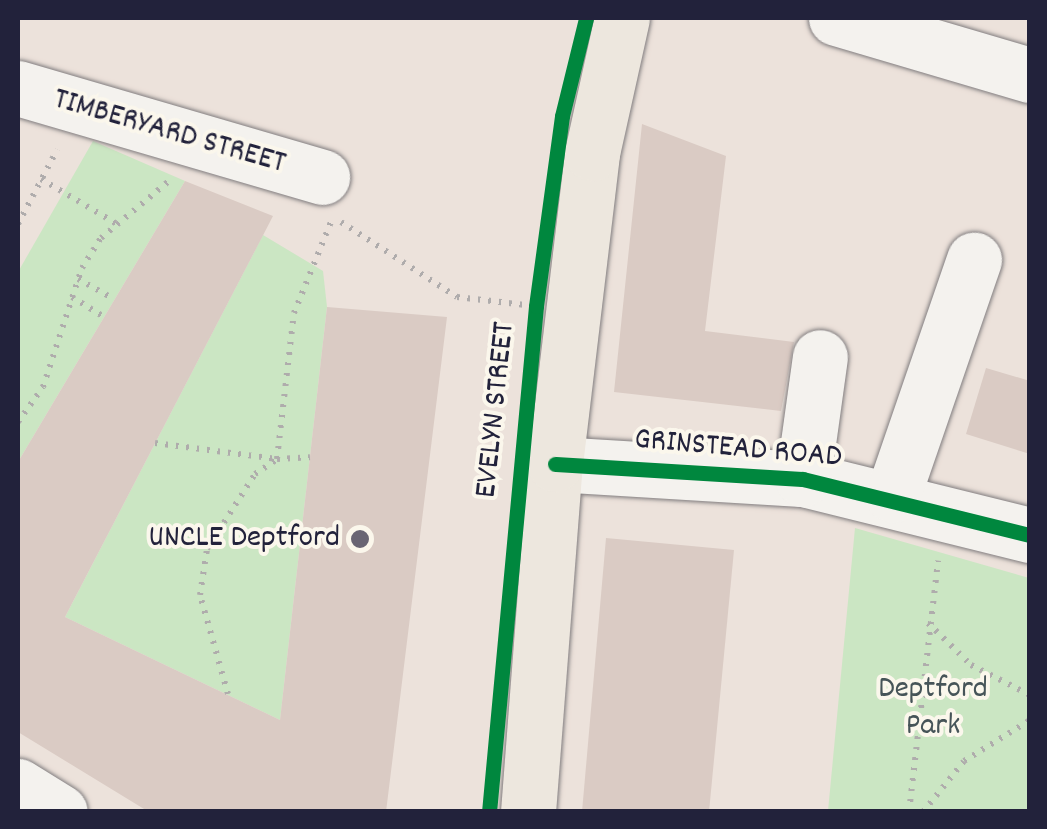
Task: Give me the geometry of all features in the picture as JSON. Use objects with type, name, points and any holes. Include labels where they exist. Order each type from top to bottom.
[{"type":"main road","name":"EVELYN STREET","points":[[528,812],[555,464],[594,134],[622,18]]},
{"type":"street","points":[[836,18],[1030,75]]},
{"type":"street","name":"TIMBERYARD STREET","points":[[18,88],[211,146],[328,197]]},
{"type":"street","points":[[893,496],[974,260]]},
{"type":"street","points":[[802,479],[820,358]]},
{"type":"street","name":"GRINSTEAD ROAD","points":[[555,464],[802,479],[893,496],[1030,535]]},
{"type":"street","points":[[18,786],[60,812]]},
{"type":"path","points":[[18,224],[78,109]]},
{"type":"path","points":[[18,422],[43,387],[78,279],[117,224],[211,146]]},
{"type":"path","points":[[41,180],[117,224]]},
{"type":"path","points":[[228,694],[200,595],[206,550],[228,506],[277,459],[294,313],[328,197],[457,296],[528,305]]},
{"type":"path","points":[[78,279],[114,300]]},
{"type":"path","points":[[72,297],[104,317]]},
{"type":"path","points":[[155,443],[277,459],[310,457]]},
{"type":"path","points":[[909,812],[928,623],[948,511]]},
{"type":"path","points":[[928,623],[971,665],[1030,695]]},
{"type":"path","points":[[923,812],[964,761],[1030,720]]},
{"type":"green space","points":[[93,141],[185,181],[18,462],[18,272]]},
{"type":"green space","points":[[263,235],[323,271],[327,307],[280,720],[65,617]]},
{"type":"green space","name":"Deptford Park","points":[[855,528],[1029,578],[1029,811],[828,811]]},
{"type":"building","points":[[642,124],[726,156],[705,331],[794,342],[781,411],[614,392]]},
{"type":"building","name":"UNCLE Deptford","points":[[185,181],[273,216],[65,617],[280,720],[327,307],[447,317],[386,812],[149,812],[18,732],[18,462]]},
{"type":"building","points":[[986,368],[1030,381],[1030,454],[966,434]]},
{"type":"building","points":[[606,538],[734,550],[709,812],[582,812]]},
{"type":"cycle path","points":[[489,812],[536,306],[562,116],[586,18]]},
{"type":"cycle path","points":[[555,464],[803,479],[1030,535]]},
{"type":"place","name":"UNCLE Deptford","points":[[360,539]]}]
